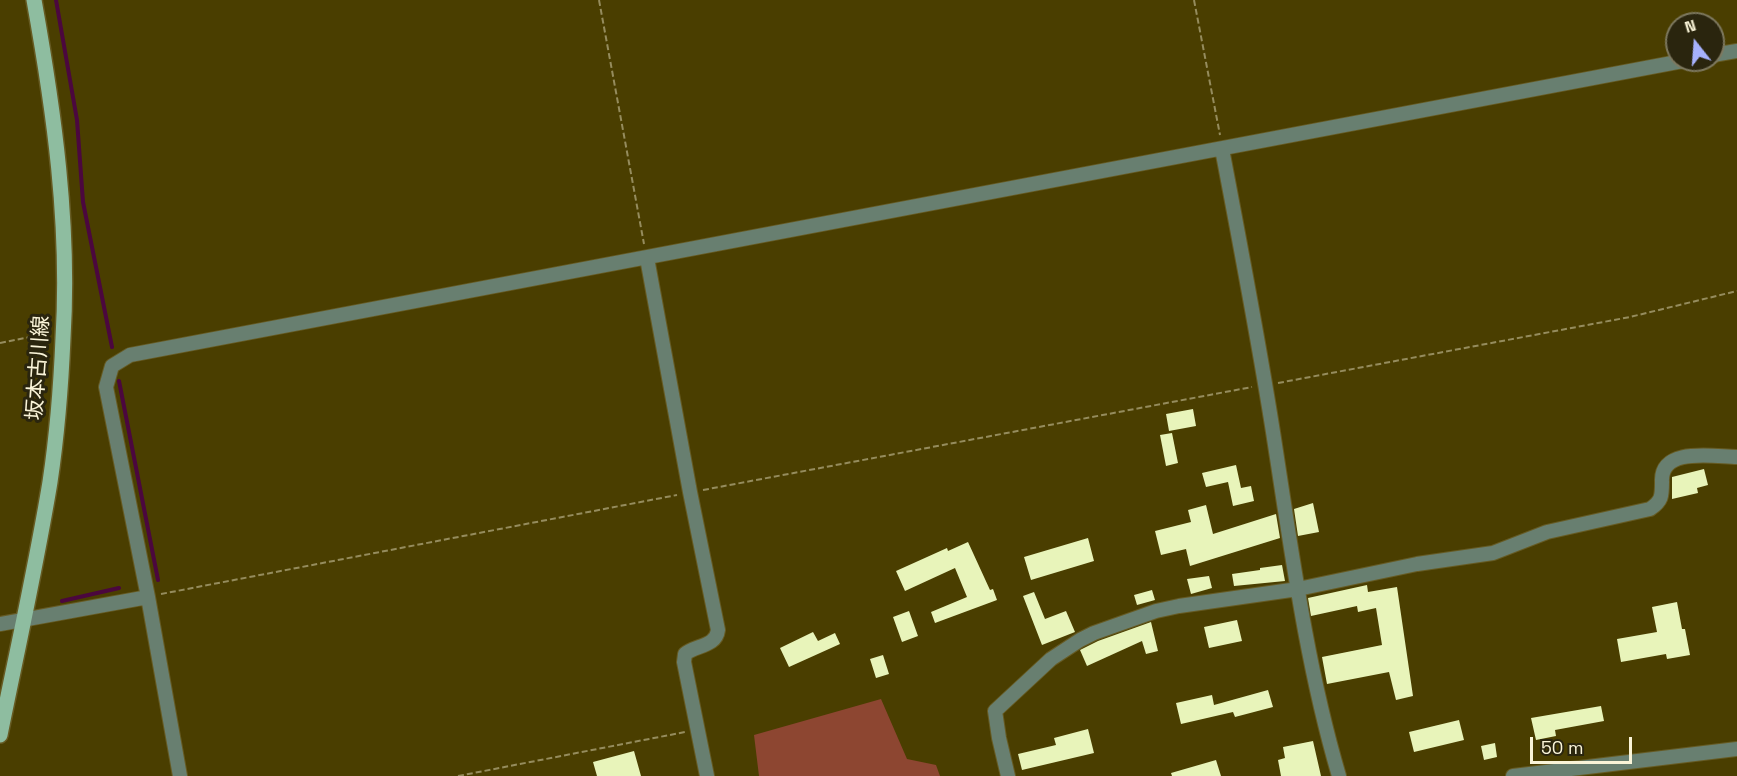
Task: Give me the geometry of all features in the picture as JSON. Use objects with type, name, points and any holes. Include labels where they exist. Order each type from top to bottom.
[{"type":"main road","name":"坂本古川線","points":[[0,735],[50,480],[64,336],[64,255],[59,164],[34,0]]},
{"type":"street","points":[[180,776],[148,597],[106,387],[112,366],[130,355],[1665,64]]},
{"type":"street","points":[[1222,149],[1266,385],[1298,589],[1328,739],[1339,776]]},
{"type":"street","points":[[647,258],[718,630],[717,637],[712,642],[691,649],[685,654],[684,662],[707,776]]},
{"type":"street","points":[[1008,776],[995,711],[1051,659],[1080,640],[1168,608],[1298,589],[1417,564],[1493,553],[1547,532],[1650,509],[1663,497],[1661,478],[1665,468],[1672,460],[1683,456],[1737,457]]},
{"type":"street","points":[[0,624],[148,597]]},
{"type":"street","points":[[1513,776],[1737,749]]},
{"type":"path","points":[[599,0],[647,258]]},
{"type":"path","points":[[1194,0],[1222,149]]},
{"type":"path","points":[[148,597],[690,492],[1630,317],[1737,291]]},
{"type":"path","points":[[0,343],[30,337],[64,336]]},
{"type":"path","points":[[458,776],[699,729]]},
{"type":"shaded area","points":[[881,699],[907,759],[936,765],[940,776],[759,776],[754,735]]},
{"type":"building","points":[[1193,409],[1196,426],[1169,431],[1166,414]]},
{"type":"building","points":[[1172,433],[1178,463],[1166,466],[1160,435]]},
{"type":"building","points":[[1236,465],[1241,488],[1251,486],[1254,501],[1233,506],[1228,482],[1206,487],[1202,473]]},
{"type":"building","points":[[1704,469],[1708,485],[1697,488],[1698,493],[1672,499],[1672,477]]},
{"type":"building","points":[[1313,503],[1319,532],[1298,536],[1294,509]]},
{"type":"building","points":[[1206,505],[1213,534],[1276,514],[1280,538],[1190,566],[1186,549],[1161,555],[1155,531],[1191,522],[1188,510]]},
{"type":"building","points":[[1088,538],[1094,561],[1031,580],[1024,557]]},
{"type":"building","points":[[968,542],[997,600],[935,623],[931,612],[967,597],[955,568],[905,591],[896,571],[947,548],[948,551]]},
{"type":"building","points":[[1282,565],[1285,581],[1234,586],[1232,574]]},
{"type":"building","points":[[1209,576],[1212,588],[1191,594],[1187,579]]},
{"type":"building","points":[[1367,585],[1368,592],[1397,587],[1413,696],[1396,700],[1389,672],[1327,684],[1322,657],[1382,645],[1376,608],[1358,612],[1357,606],[1311,616],[1308,598]]},
{"type":"building","points":[[1152,590],[1155,600],[1137,605],[1134,595]]},
{"type":"building","points":[[1034,592],[1045,619],[1066,611],[1075,632],[1042,645],[1023,596]]},
{"type":"building","points":[[1677,602],[1690,655],[1667,659],[1666,654],[1621,662],[1617,639],[1657,632],[1652,607]]},
{"type":"building","points":[[909,611],[918,636],[902,642],[893,617]]},
{"type":"building","points":[[1237,620],[1242,641],[1209,648],[1204,627]]},
{"type":"building","points":[[1151,622],[1158,651],[1146,654],[1142,641],[1087,666],[1080,650]]},
{"type":"building","points":[[813,632],[818,641],[835,633],[840,644],[789,667],[780,648]]},
{"type":"building","points":[[883,655],[889,674],[876,678],[870,659]]},
{"type":"building","points":[[1268,690],[1273,707],[1235,717],[1233,712],[1181,724],[1176,703],[1212,695],[1214,705]]},
{"type":"building","points":[[1601,706],[1604,721],[1555,730],[1556,736],[1536,740],[1531,718]]},
{"type":"building","points":[[1459,720],[1464,740],[1414,752],[1409,732]]},
{"type":"building","points":[[1088,729],[1094,753],[1022,770],[1018,754],[1056,745],[1054,738]]},
{"type":"building","points":[[1313,741],[1321,776],[1281,776],[1278,760],[1285,758],[1283,747]]},
{"type":"building","points":[[1495,743],[1497,757],[1484,760],[1481,746]]},
{"type":"building","points":[[634,751],[641,776],[597,776],[593,762]]},
{"type":"building","points":[[1216,760],[1221,776],[1172,776],[1171,773]]},
{"type":"waterway","points":[[56,0],[77,120],[83,202],[112,347]]},
{"type":"waterway","points":[[119,381],[158,580]]},
{"type":"waterway","points":[[62,601],[119,588]]}]
